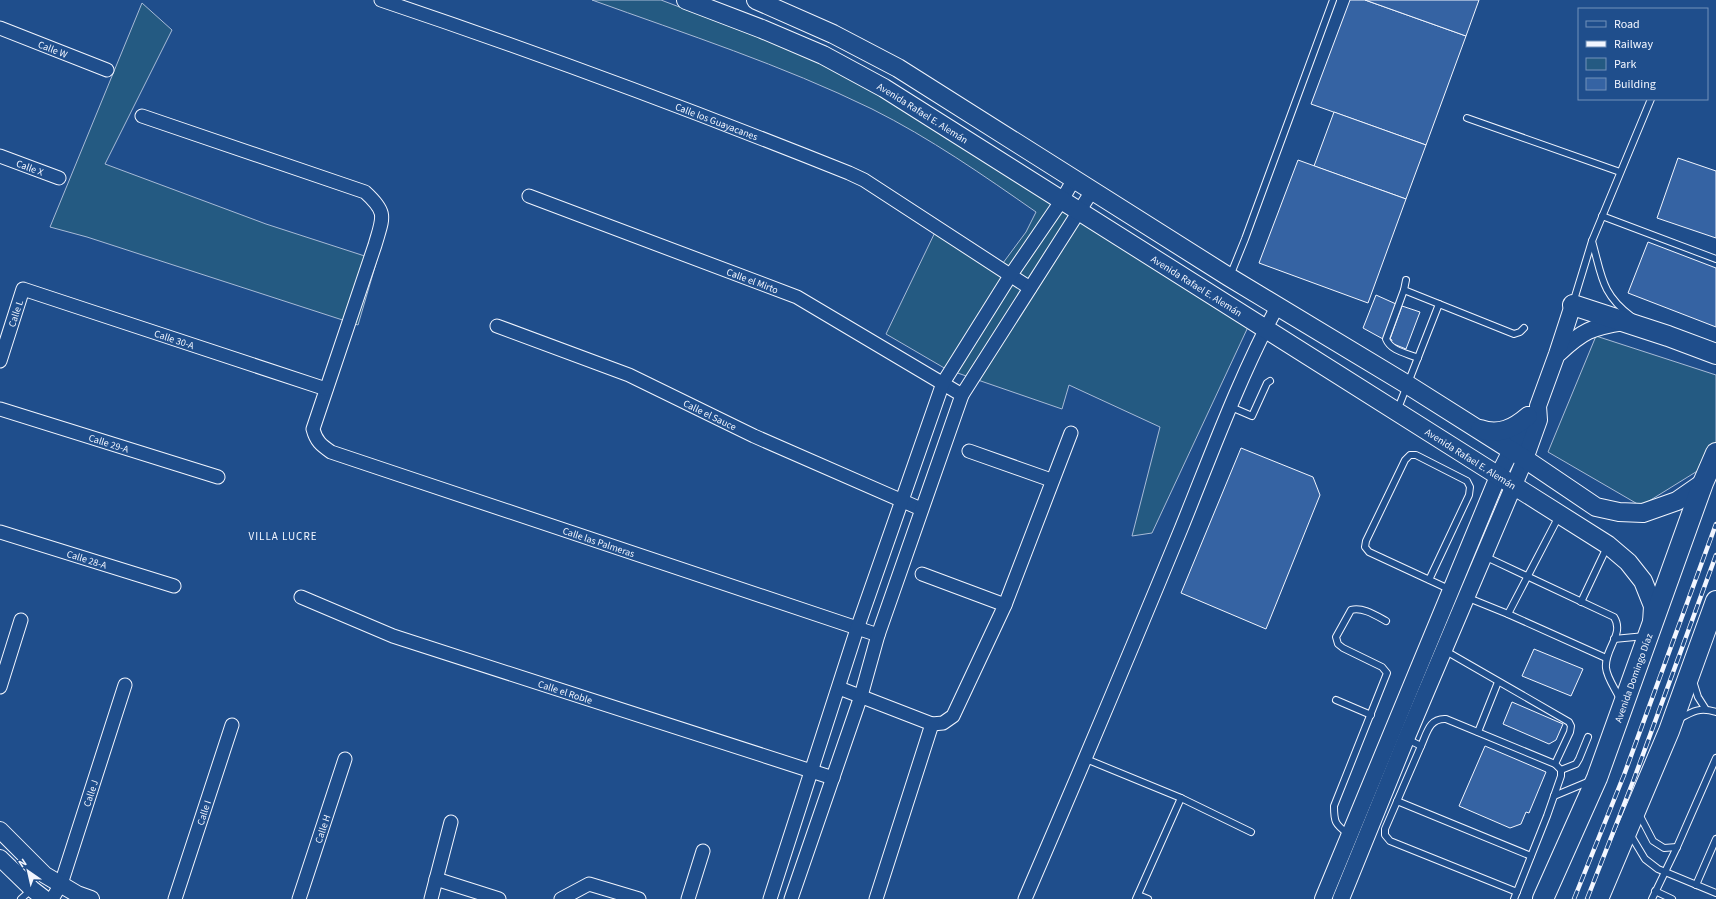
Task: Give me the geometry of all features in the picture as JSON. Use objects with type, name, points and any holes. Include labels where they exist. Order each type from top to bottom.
[{"type":"main road","name":"Avenida Rafael E. Alemán","points":[[686,0],[762,29],[830,59],[884,88],[1499,474],[1608,545],[1628,562],[1643,581],[1653,606],[1650,633]]},
{"type":"main road","points":[[756,0],[833,34],[898,68],[1277,307],[1408,385],[1596,507],[1619,512],[1643,514],[1677,501],[1703,483]]},
{"type":"main road","points":[[1573,305],[1716,354]]},
{"type":"main road","points":[[1474,427],[1488,432],[1503,432],[1517,426],[1533,411]]},
{"type":"main road","name":"Avenida Domingo Díaz","points":[[1543,899],[1597,778],[1624,707],[1703,483],[1716,453]]},
{"type":"main road","points":[[1598,899],[1669,731],[1716,600]]},
{"type":"street","name":"Calle los Guayacanes","points":[[381,0],[524,49],[715,120],[849,173],[864,180],[1030,288]]},
{"type":"street","name":"Calle W","points":[[0,28],[107,70]]},
{"type":"street","points":[[142,116],[365,192],[382,209],[382,220],[375,245],[326,390]]},
{"type":"street","name":"Calle X","points":[[0,156],[60,178]]},
{"type":"street","points":[[770,899],[857,629],[943,383],[1010,276],[1074,180]]},
{"type":"street","points":[[790,899],[861,696],[878,635],[921,509],[962,395],[1092,191]]},
{"type":"street","name":"Calle el Mirto","points":[[529,196],[797,297],[962,395]]},
{"type":"street","name":"Calle 30-A","points":[[23,289],[326,390]]},
{"type":"street","name":"Calle L","points":[[0,361],[23,289]]},
{"type":"street","points":[[1323,899],[1349,835],[1444,650],[1459,594],[1499,474],[1517,455],[1539,420],[1533,411],[1558,354],[1573,305]]},
{"type":"street","points":[[1025,899],[1086,759],[1231,407],[1265,328],[1277,307]]},
{"type":"street","points":[[1558,354],[1576,337],[1589,329],[1601,325],[1624,322]]},
{"type":"street","name":"Calle el Sauce","points":[[497,326],[629,375],[754,436],[921,509]]},
{"type":"street","name":"Calle las Palmeras","points":[[326,390],[313,429],[315,438],[321,446],[331,452],[878,635]]},
{"type":"street","name":"Calle 29-A","points":[[0,409],[218,477]]},
{"type":"street","points":[[839,688],[932,724],[943,723],[953,716],[1004,604],[1051,480],[1071,433]]},
{"type":"street","points":[[969,451],[1051,480]]},
{"type":"street","points":[[1341,899],[1399,736],[1459,594],[1484,556],[1514,485],[1517,455]]},
{"type":"street","name":"Calle 28-A","points":[[0,532],[174,586]]},
{"type":"street","points":[[922,574],[1004,604]]},
{"type":"street","name":"Calle el Roble","points":[[301,597],[393,636],[833,778]]},
{"type":"street","points":[[0,686],[21,620]]},
{"type":"street","name":"Calle J","points":[[52,899],[61,884],[125,685]]},
{"type":"street","points":[[876,899],[932,724]]},
{"type":"street","name":"Calle I","points":[[175,899],[232,725]]},
{"type":"street","name":"Calle H","points":[[299,899],[345,759]]},
{"type":"street","points":[[430,899],[451,822]]},
{"type":"street","points":[[0,830],[45,875],[77,894],[91,899]]},
{"type":"street","points":[[688,899],[703,851]]},
{"type":"street","points":[[0,858],[27,894],[45,899]]},
{"type":"street","points":[[436,879],[499,899]]},
{"type":"street","points":[[560,899],[588,884],[639,899]]},
{"type":"lane","points":[[1229,277],[1245,239],[1333,0]]},
{"type":"lane","points":[[1573,305],[1592,241],[1651,100]]},
{"type":"lane","points":[[1467,118],[1620,172]]},
{"type":"lane","points":[[1602,216],[1716,259]]},
{"type":"lane","points":[[1592,241],[1603,284],[1609,296],[1628,313],[1661,334]]},
{"type":"lane","points":[[1406,280],[1404,290],[1386,339],[1388,344],[1393,348],[1418,358]]},
{"type":"lane","points":[[1404,290],[1514,334],[1520,332],[1524,328]]},
{"type":"lane","points":[[1398,411],[1439,304]]},
{"type":"lane","points":[[1231,407],[1252,416],[1267,383],[1270,381]]},
{"type":"lane","points":[[1429,580],[1469,495],[1470,487],[1467,481],[1416,455],[1410,455],[1405,460],[1369,534],[1365,547],[1369,552],[1429,580],[1459,594],[1508,614],[1606,658]]},
{"type":"lane","points":[[1508,614],[1560,515]]},
{"type":"lane","points":[[1581,602],[1608,545]]},
{"type":"lane","points":[[1484,556],[1614,617],[1618,623],[1618,630],[1606,658],[1606,669],[1624,707]]},
{"type":"lane","points":[[1349,835],[1338,826],[1334,819],[1334,806],[1387,673],[1382,667],[1343,648],[1338,644],[1336,637],[1350,610],[1357,608],[1364,610],[1386,621]]},
{"type":"lane","points":[[1614,639],[1650,633]]},
{"type":"lane","points":[[1444,650],[1569,722],[1572,726],[1555,764]]},
{"type":"lane","points":[[1690,671],[1698,697],[1705,708]]},
{"type":"lane","points":[[1478,732],[1498,682]]},
{"type":"lane","points":[[1336,700],[1371,715]]},
{"type":"lane","points":[[1669,731],[1678,720],[1691,712],[1705,708],[1716,712]]},
{"type":"lane","points":[[1514,899],[1517,892],[1531,856],[1554,796],[1561,776],[1561,770],[1555,764],[1446,719],[1439,718],[1432,722],[1385,829],[1385,835],[1390,841],[1517,892]]},
{"type":"lane","points":[[1399,736],[1421,746]]},
{"type":"lane","points":[[1561,770],[1576,764],[1588,737]]},
{"type":"lane","points":[[1652,899],[1664,871],[1677,847],[1716,758]]},
{"type":"lane","points":[[1086,759],[1181,798],[1251,832]]},
{"type":"lane","points":[[1554,796],[1597,778]]},
{"type":"lane","points":[[1148,899],[1137,897],[1181,798]]},
{"type":"lane","points":[[1397,801],[1531,856]]},
{"type":"lane","points":[[1636,808],[1653,841],[1664,848],[1677,847]]},
{"type":"lane","points":[[1627,828],[1636,846],[1646,859],[1658,870],[1664,871],[1716,893]]},
{"type":"lane","points":[[1696,885],[1716,839]]},
{"type":"lane","points":[[1655,892],[1672,899]]},
{"type":"green space","points":[[592,0],[661,0],[829,64],[890,97],[1248,327],[1152,533],[1132,536],[1160,427],[1069,385],[1062,409],[946,369],[886,334],[939,224],[1003,263],[1026,232],[1036,212],[915,132],[872,109],[769,64]]},
{"type":"green space","points":[[142,3],[172,30],[105,164],[266,224],[377,260],[358,325],[87,237],[50,227]]},
{"type":"green space","points":[[1596,336],[1716,375],[1716,446],[1707,465],[1641,506],[1548,452]]},
{"type":"building","points":[[1350,0],[1365,0],[1466,36],[1426,145],[1311,104]]},
{"type":"building","points":[[1365,0],[1479,0],[1466,36]]},
{"type":"building","points":[[1334,112],[1426,145],[1406,199],[1314,166]]},
{"type":"building","points":[[1678,158],[1716,171],[1716,238],[1657,218]]},
{"type":"building","points":[[1298,160],[1406,199],[1368,303],[1259,263]]},
{"type":"building","points":[[1648,242],[1716,268],[1716,327],[1628,293]]},
{"type":"building","points":[[1376,295],[1396,304],[1383,339],[1363,328]]},
{"type":"building","points":[[1402,306],[1420,312],[1406,349],[1391,343],[1392,340],[1390,339]]},
{"type":"building","points":[[1241,448],[1313,477],[1320,495],[1266,629],[1181,593]]},
{"type":"building","points":[[1534,649],[1583,669],[1571,696],[1522,676]]},
{"type":"building","points":[[1512,702],[1563,724],[1556,740],[1549,744],[1503,724]]},
{"type":"building","points":[[1485,746],[1546,772],[1529,813],[1526,812],[1521,824],[1510,828],[1459,806]]},
{"type":"railway","points":[[1574,899],[1624,775],[1716,524]]},
{"type":"railway","points":[[1587,899],[1634,779],[1716,555]]},
{"type":"district","name":"VILLA LUCRE","points":[[283,536]]}]
